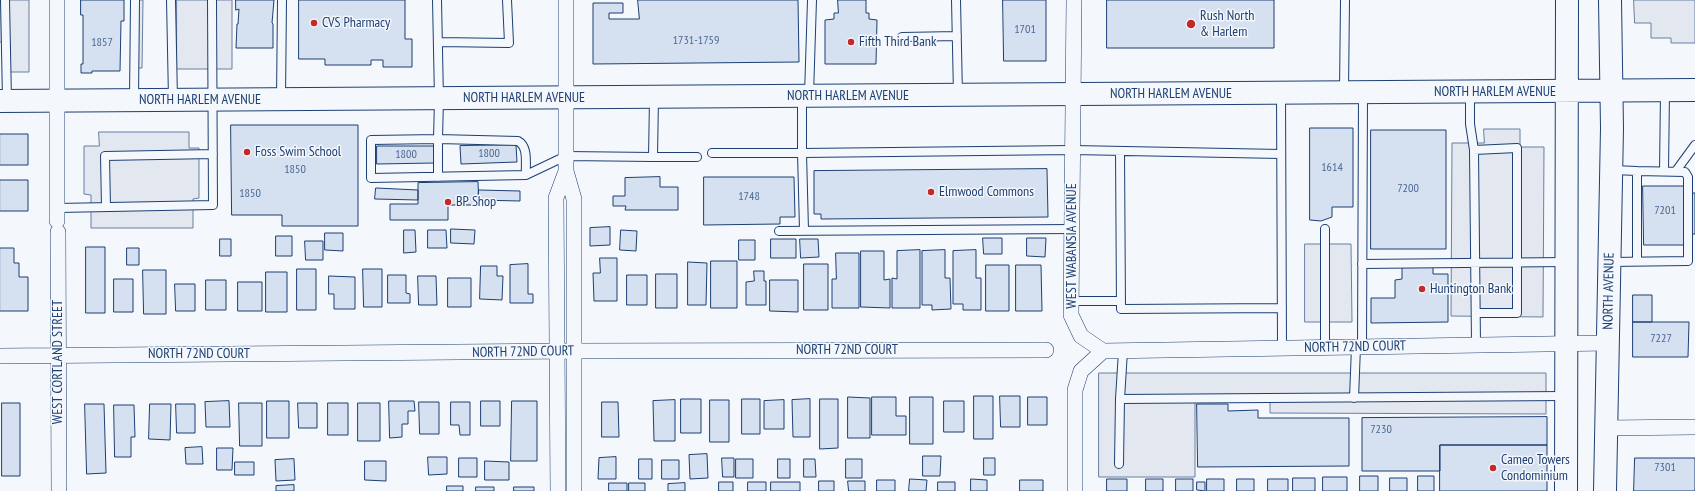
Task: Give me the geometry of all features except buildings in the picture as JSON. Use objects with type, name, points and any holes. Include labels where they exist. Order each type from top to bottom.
[{"type":"main road","points":[[1566,491],[1567,0]]},
{"type":"main road","name":"NORTH AVENUE","points":[[1605,491],[1612,91],[1610,0]]},
{"type":"main road","name":"NORTH HARLEM AVENUE","points":[[4,101],[1695,90]]},
{"type":"street","name":"WEST CORTLAND STREET","points":[[57,0],[59,491]]},
{"type":"street","points":[[566,0],[566,171],[574,199],[574,491]]},
{"type":"street","name":"WEST WABANSIA AVENUE","points":[[1074,0],[1071,315],[1081,336],[1103,351]]},
{"type":"street","points":[[558,491],[556,198],[566,171]]},
{"type":"street","name":"NORTH 72ND COURT","points":[[1103,351],[1608,343]]},
{"type":"street","name":"NORTH 72ND COURT","points":[[0,356],[573,351],[1046,350]]},
{"type":"street","points":[[1075,491],[1075,390],[1080,371],[1103,351]]},
{"type":"street","points":[[1606,428],[1695,427]]},
{"type":"lane","points":[[4,101],[5,0]]},
{"type":"lane","points":[[134,101],[136,0]]},
{"type":"lane","points":[[171,0],[173,100]]},
{"type":"lane","points":[[58,220],[106,207],[213,205],[212,0]]},
{"type":"lane","points":[[281,100],[282,0]]},
{"type":"lane","points":[[437,0],[439,99],[438,177]]},
{"type":"lane","points":[[438,42],[509,43],[507,0]]},
{"type":"lane","points":[[804,230],[802,153],[812,0]]},
{"type":"lane","points":[[956,0],[958,95]]},
{"type":"lane","points":[[1345,0],[1354,92],[1362,264],[1359,347],[1354,398]]},
{"type":"lane","points":[[902,38],[957,36]]},
{"type":"lane","points":[[1664,171],[1665,90]]},
{"type":"lane","points":[[1470,92],[1470,124],[1474,150],[1476,345]]},
{"type":"lane","points":[[1281,93],[1282,348]]},
{"type":"lane","points":[[653,157],[654,97]]},
{"type":"lane","points":[[526,175],[525,148],[522,143],[518,141],[438,139],[371,140],[371,178],[526,175],[566,156],[697,157]]},
{"type":"lane","points":[[1676,171],[1695,145]]},
{"type":"lane","points":[[1474,150],[1517,148],[1517,314],[1476,313]]},
{"type":"lane","points":[[712,153],[1073,150],[1281,154]]},
{"type":"lane","points":[[1120,151],[1120,310],[1282,308]]},
{"type":"lane","points":[[106,207],[105,156],[213,154]]},
{"type":"lane","points":[[1610,262],[1688,260],[1688,177],[1685,172],[1611,170]]},
{"type":"lane","points":[[1637,171],[1641,193],[1641,243],[1637,261]]},
{"type":"lane","points":[[779,230],[1072,229]]},
{"type":"lane","points":[[1325,229],[1325,348]]},
{"type":"lane","points":[[1362,264],[1566,262]]},
{"type":"lane","points":[[1071,301],[1120,300]]},
{"type":"lane","points":[[1119,464],[1120,400],[1123,351]]},
{"type":"lane","points":[[1120,400],[1566,396]]},
{"type":"shaded area","points":[[0,0],[29,0],[29,72],[10,72],[10,42],[0,42]]},
{"type":"shaded area","points":[[134,0],[143,0],[142,68],[134,68]]},
{"type":"shaded area","points":[[177,0],[232,0],[232,69],[177,69]]},
{"type":"shaded area","points":[[1634,0],[1695,0],[1695,43],[1671,43],[1671,38],[1651,38],[1651,23],[1635,23]]},
{"type":"shaded area","points":[[1484,129],[1520,129],[1520,147],[1544,147],[1543,317],[1451,316],[1452,143],[1484,143]]},
{"type":"shaded area","points":[[99,132],[189,132],[189,148],[199,148],[199,198],[193,199],[193,228],[91,228],[91,195],[84,194],[84,146],[99,146]]},
{"type":"shaded area","points":[[1305,244],[1351,244],[1352,322],[1305,322]]},
{"type":"shaded area","points":[[1099,373],[1546,373],[1546,414],[1270,413],[1270,402],[1195,402],[1195,477],[1099,477]]},
{"type":"place","name":"CVS Pharmacy","points":[[314,23]]},
{"type":"place","name":"Rush North & Harlem","points":[[1191,24]]},
{"type":"place","name":"Fifth Third Bank","points":[[851,42]]},
{"type":"place","name":"Foss Swim School","points":[[247,152]]},
{"type":"place","name":"Elmwood Commons","points":[[931,192]]},
{"type":"place","name":"BP Shop","points":[[448,202]]},
{"type":"place","name":"Huntington Bank","points":[[1422,289]]},
{"type":"place","name":"Cameo Towers Condominium","points":[[1493,468]]}]
